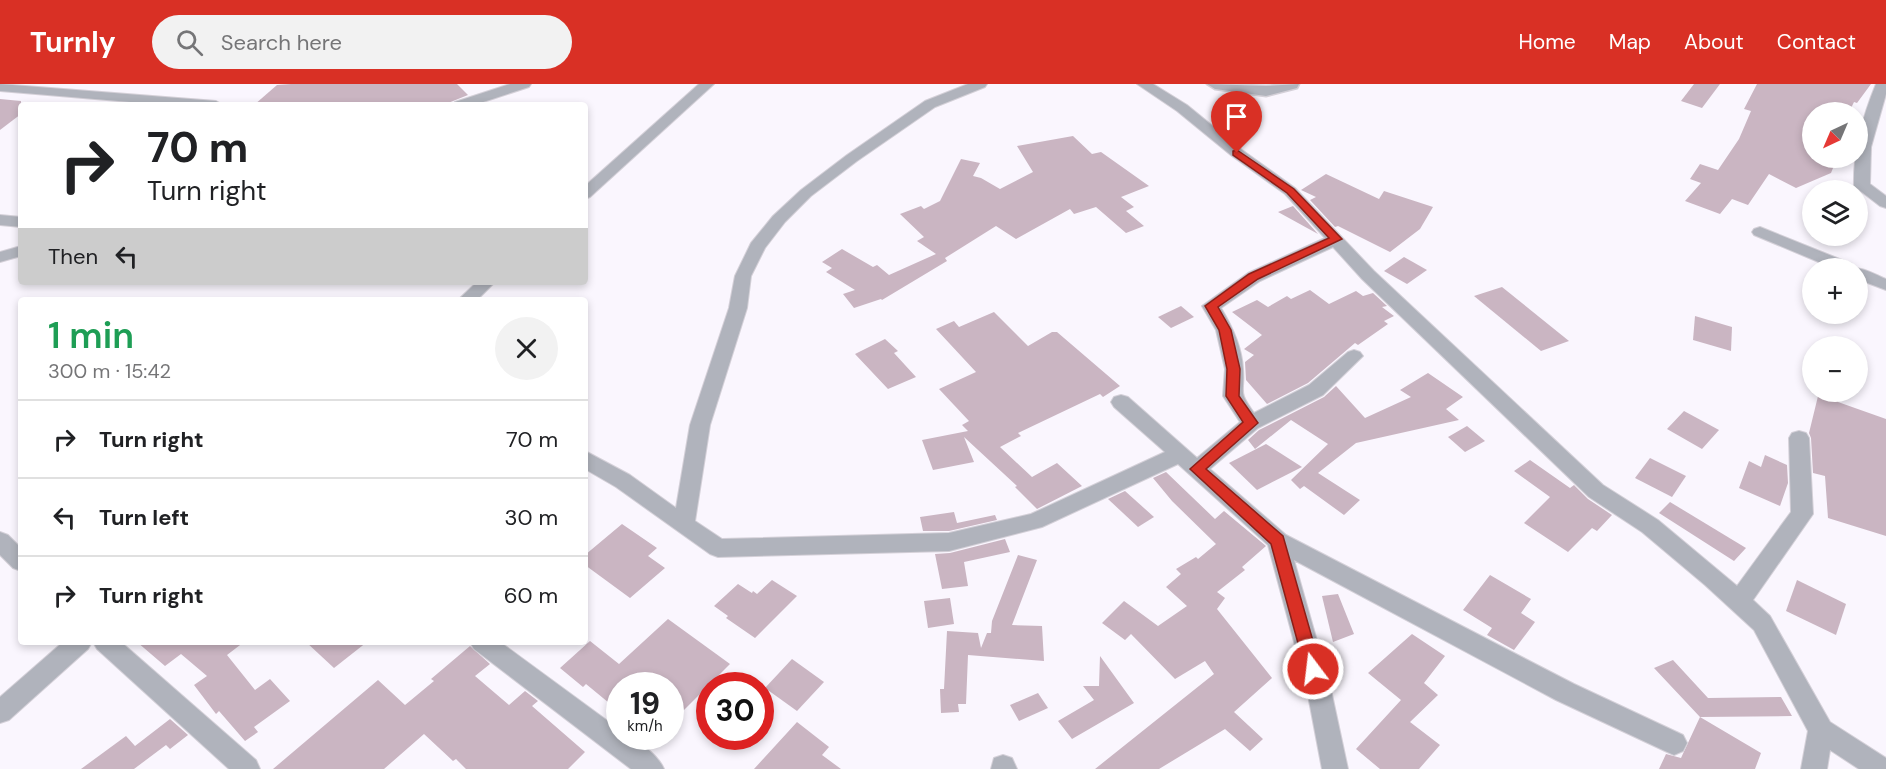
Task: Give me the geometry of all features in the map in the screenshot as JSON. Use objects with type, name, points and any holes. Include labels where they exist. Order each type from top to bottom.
[{"type":"street","points":[[469,102],[524,84]]},
{"type":"street","points":[[588,191],[707,84]]},
{"type":"street","points":[[684,525],[700,424],[738,308],[743,276],[757,247],[779,219],[806,193],[852,158],[930,104],[980,84]]},
{"type":"street","points":[[1144,84],[1182,108],[1237,153],[1290,191],[1368,275],[1596,491],[1650,526],[1762,623],[1821,730],[1881,769]]},
{"type":"street","points":[[1215,84],[1266,90],[1291,84]]},
{"type":"street","points":[[1883,84],[1875,104],[1860,167],[1862,186],[1886,203]]},
{"type":"street","points":[[0,87],[180,102]]},
{"type":"street","points":[[0,220],[18,222]]},
{"type":"street","points":[[1760,232],[1822,258]]},
{"type":"street","points":[[1251,423],[1232,396],[1234,369],[1225,330],[1211,306],[1254,277],[1336,239]]},
{"type":"street","points":[[0,257],[18,252]]},
{"type":"street","points":[[1868,278],[1886,285]]},
{"type":"street","points":[[470,297],[484,285]]},
{"type":"street","points":[[1197,469],[1251,423],[1316,390],[1354,356]]},
{"type":"street","points":[[1121,402],[1278,541],[1565,692],[1674,742]]},
{"type":"street","points":[[1739,602],[1802,514],[1799,438]]},
{"type":"street","points":[[588,461],[623,481],[718,548],[949,542],[1035,521],[1180,454]]},
{"type":"street","points":[[0,541],[18,559]]},
{"type":"street","points":[[1278,541],[1319,690],[1335,769]]},
{"type":"street","points":[[0,712],[77,645]]},
{"type":"street","points":[[108,645],[247,769]]},
{"type":"street","points":[[486,645],[651,769]]},
{"type":"street","points":[[1815,769],[1821,730]]},
{"type":"building","points":[[457,84],[468,95],[450,102],[257,102],[277,85]]},
{"type":"building","points":[[1694,84],[1720,84],[1702,108],[1681,101]]},
{"type":"building","points":[[1757,84],[1871,84],[1858,102],[1802,102],[1802,168],[1833,168],[1831,173],[1815,180],[1802,180],[1802,185],[1796,188],[1769,174],[1748,205],[1732,199],[1720,214],[1685,201],[1701,183],[1690,179],[1700,164],[1718,170],[1739,139],[1751,111],[1744,109]]},
{"type":"building","points":[[0,99],[21,101],[18,102],[18,116],[0,130]]},
{"type":"building","points":[[1073,136],[1092,154],[1101,152],[1149,186],[1121,197],[1134,207],[1126,211],[1144,226],[1126,233],[1096,207],[1074,214],[1070,209],[1016,239],[996,226],[945,258],[947,261],[882,300],[854,308],[843,294],[855,290],[826,272],[832,268],[822,262],[842,249],[873,267],[877,265],[889,275],[936,254],[917,241],[924,237],[900,214],[921,206],[924,209],[940,201],[961,159],[980,163],[973,176],[1000,189],[1033,172],[1017,146]]},
{"type":"building","points":[[1326,174],[1379,199],[1384,191],[1433,207],[1420,229],[1390,252],[1338,226],[1335,227],[1310,200],[1316,197],[1301,190]]},
{"type":"building","points":[[1293,206],[1318,234],[1278,212]]},
{"type":"building","points":[[1404,257],[1427,270],[1407,284],[1384,271]]},
{"type":"building","points":[[1502,287],[1569,341],[1541,351],[1474,296]]},
{"type":"building","points":[[1310,290],[1329,304],[1356,291],[1363,296],[1373,293],[1387,306],[1382,307],[1394,316],[1384,321],[1388,324],[1358,345],[1355,343],[1308,383],[1267,404],[1246,380],[1245,362],[1254,355],[1244,349],[1262,335],[1232,312],[1257,300],[1268,307],[1287,296],[1291,299]]},
{"type":"building","points":[[1181,306],[1194,317],[1171,328],[1158,317]]},
{"type":"building","points":[[994,312],[1028,346],[1052,332],[1057,332],[1120,386],[1103,397],[1100,394],[1018,433],[1021,436],[1000,447],[1032,477],[1057,463],[1082,486],[1037,509],[1015,487],[1017,486],[964,437],[974,462],[933,470],[922,440],[968,431],[962,425],[969,421],[939,389],[976,372],[936,329],[954,321],[959,327]]},
{"type":"building","points":[[1695,316],[1732,327],[1731,351],[1693,340]]},
{"type":"building","points":[[885,339],[898,351],[894,353],[916,377],[888,389],[855,354]]},
{"type":"building","points":[[1428,373],[1463,397],[1446,409],[1459,420],[1356,443],[1318,473],[1360,500],[1344,515],[1304,486],[1300,489],[1291,480],[1328,444],[1291,420],[1255,449],[1248,440],[1259,430],[1324,397],[1336,386],[1365,418],[1411,397],[1400,390]]},
{"type":"building","points":[[1817,402],[1838,402],[1886,419],[1886,536],[1828,518],[1825,476],[1813,473],[1809,433]]},
{"type":"building","points":[[1684,411],[1719,430],[1702,449],[1667,429]]},
{"type":"building","points":[[1467,426],[1485,441],[1465,452],[1448,437]]},
{"type":"building","points":[[1266,444],[1302,467],[1257,490],[1229,463]]},
{"type":"building","points":[[1765,455],[1787,465],[1788,483],[1780,506],[1739,488],[1749,461],[1761,467]]},
{"type":"building","points":[[1650,458],[1686,476],[1672,497],[1635,478]]},
{"type":"building","points":[[1530,460],[1570,488],[1574,485],[1588,499],[1612,515],[1597,531],[1592,528],[1568,552],[1524,523],[1550,497],[1514,471]]},
{"type":"building","points":[[1166,472],[1215,519],[1224,511],[1266,546],[1242,567],[1245,570],[1217,592],[1225,598],[1217,609],[1272,678],[1234,712],[1263,739],[1250,751],[1225,729],[1159,769],[1095,769],[1214,674],[1205,661],[1175,679],[1131,634],[1125,640],[1102,623],[1124,601],[1158,626],[1187,606],[1166,587],[1181,574],[1176,569],[1196,557],[1198,559],[1216,544],[1172,501],[1153,478]]},
{"type":"building","points":[[1125,491],[1154,517],[1138,527],[1108,499]]},
{"type":"building","points":[[1670,502],[1746,548],[1734,561],[1659,513]]},
{"type":"building","points":[[954,512],[957,523],[995,515],[997,520],[949,531],[923,531],[920,517]]},
{"type":"building","points":[[622,524],[657,548],[648,556],[665,568],[630,598],[588,567],[588,552]]},
{"type":"building","points":[[1005,539],[1010,552],[964,562],[968,586],[942,589],[935,554],[950,553]]},
{"type":"building","points":[[1018,555],[1037,560],[1012,625],[1042,626],[1044,661],[968,655],[966,704],[958,704],[959,712],[941,713],[940,689],[944,689],[947,631],[978,633],[981,648],[987,633],[991,633],[992,621]]},
{"type":"building","points":[[1490,575],[1531,599],[1521,613],[1535,622],[1514,650],[1487,635],[1492,628],[1463,610]]},
{"type":"building","points":[[772,580],[797,596],[755,638],[726,618],[728,616],[714,606],[738,584],[757,594]]},
{"type":"building","points":[[1797,580],[1846,604],[1836,635],[1786,611]]},
{"type":"building","points":[[1338,594],[1354,634],[1333,642],[1322,596]]},
{"type":"building","points":[[950,598],[954,624],[928,628],[924,601]]},
{"type":"building","points":[[668,619],[730,664],[722,672],[696,672],[696,698],[684,710],[684,672],[606,672],[606,700],[586,684],[583,687],[560,668],[590,641],[619,664]]},
{"type":"building","points":[[1412,634],[1445,656],[1424,683],[1438,695],[1410,722],[1440,745],[1419,769],[1380,769],[1356,749],[1401,700],[1368,673]]},
{"type":"building","points":[[140,645],[240,645],[227,655],[255,690],[270,679],[290,701],[254,727],[258,732],[245,741],[219,711],[216,714],[194,685],[207,676],[181,654],[165,666]]},
{"type":"building","points":[[309,645],[363,645],[334,668]]},
{"type":"building","points":[[470,646],[490,664],[475,676],[509,705],[525,691],[538,701],[532,706],[585,752],[568,769],[466,769],[456,759],[453,761],[424,734],[384,769],[273,769],[378,680],[405,705]]},
{"type":"building","points":[[1100,656],[1134,703],[1072,739],[1058,721],[1094,700],[1083,686],[1099,686]]},
{"type":"building","points":[[792,659],[824,682],[797,711],[774,694],[774,678]]},
{"type":"building","points":[[1673,660],[1708,698],[1781,697],[1792,716],[1700,717],[1654,668]]},
{"type":"building","points":[[1038,693],[1048,708],[1019,721],[1010,705]]},
{"type":"building","points":[[1700,717],[1761,753],[1755,769],[1659,769],[1666,754],[1681,758]]},
{"type":"building","points":[[170,719],[188,735],[170,749],[166,745],[134,769],[81,769],[126,736],[135,746]]},
{"type":"building","points":[[797,722],[829,747],[822,755],[841,769],[754,769],[771,750],[774,750],[774,747]]},
{"type":"route","points":[[1237,153],[1290,191],[1336,239],[1254,277],[1211,306],[1225,330],[1234,369],[1232,396],[1251,423],[1197,469],[1278,541],[1313,669]]}]
